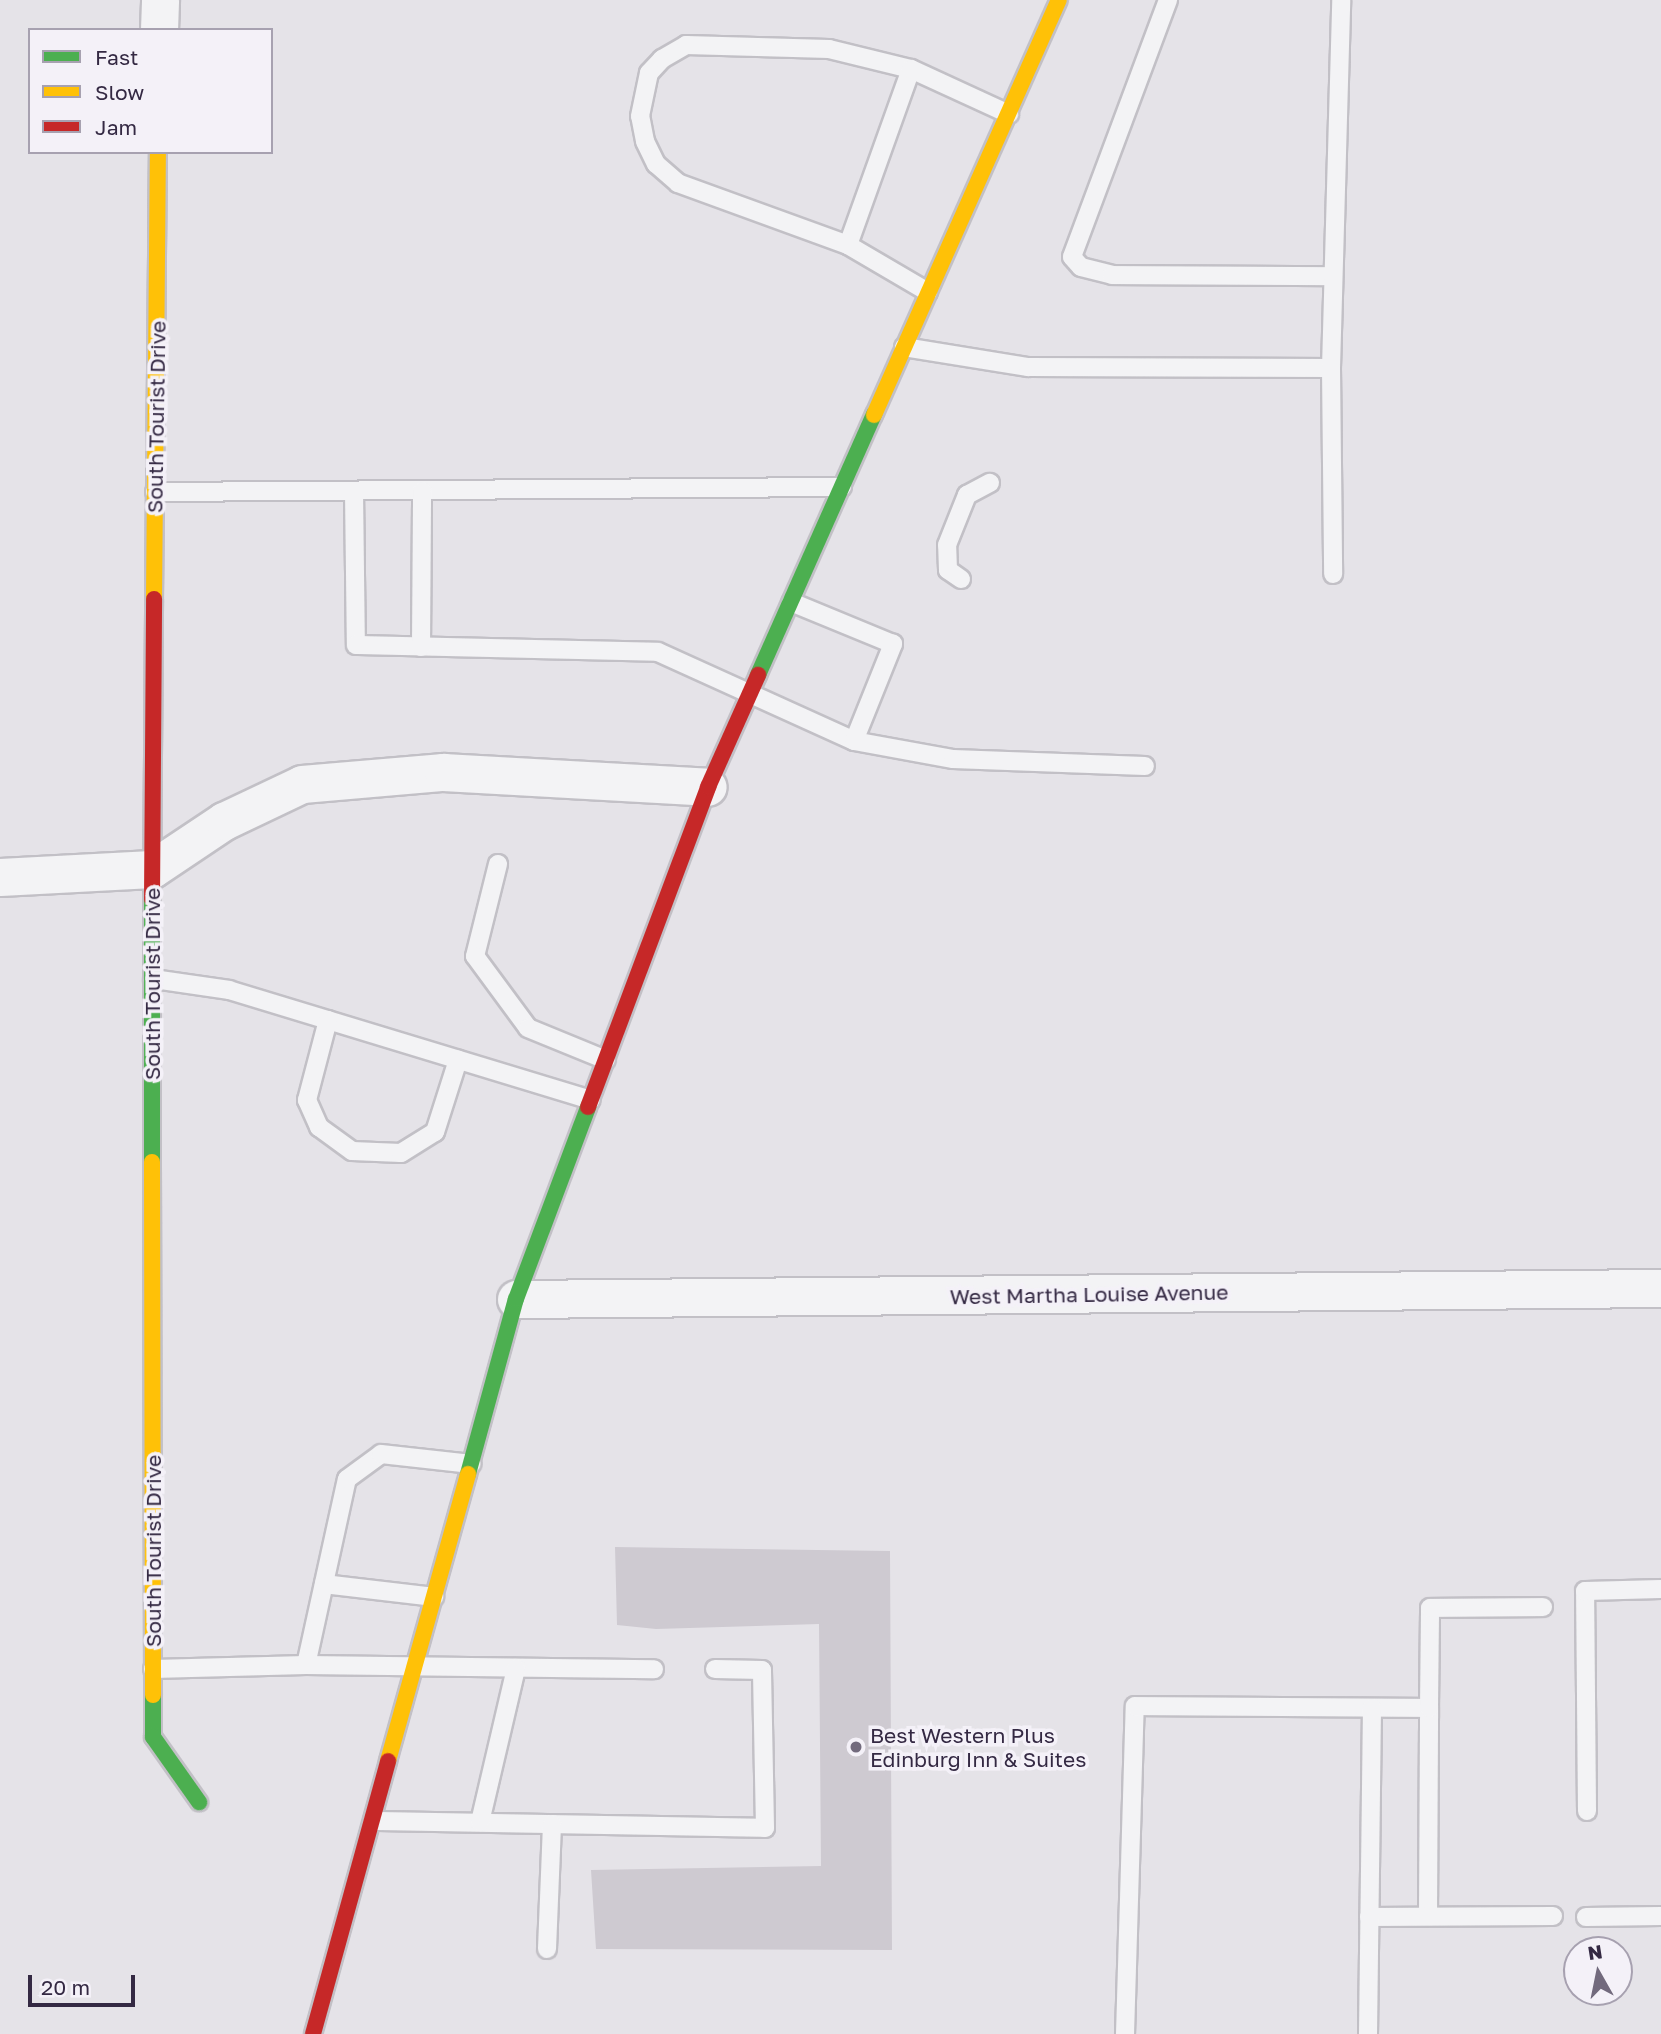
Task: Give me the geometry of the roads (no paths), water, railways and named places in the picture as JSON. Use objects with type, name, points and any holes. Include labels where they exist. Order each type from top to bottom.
[{"type":"main road","points":[[313,2034],[516,1299],[708,787],[1059,0]]},
{"type":"main road","name":"South Tourist Drive","points":[[158,154],[152,869],[153,1737],[199,1802]]},
{"type":"street","points":[[159,28],[160,0]]},
{"type":"street","points":[[0,877],[152,869],[224,821],[302,784],[443,772],[708,787]]},
{"type":"street","name":"West Martha Louise Avenue","points":[[516,1299],[1661,1288]]},
{"type":"lane","points":[[1168,0],[1072,257],[1081,267],[1112,275],[1333,276]]},
{"type":"lane","points":[[1333,573],[1331,368],[1341,0]]},
{"type":"lane","points":[[929,292],[848,245],[678,183],[656,164],[640,116],[649,73],[662,59],[686,45],[709,43],[829,48],[911,69],[1009,114]]},
{"type":"lane","points":[[848,245],[911,69]]},
{"type":"lane","points":[[904,347],[1028,367],[1331,368]]},
{"type":"lane","points":[[961,579],[948,570],[947,545],[967,495],[990,483]]},
{"type":"lane","points":[[155,492],[842,487]]},
{"type":"lane","points":[[354,491],[356,645],[658,652],[748,696],[854,741],[953,759],[1145,766]]},
{"type":"lane","points":[[421,647],[422,491]]},
{"type":"lane","points":[[791,602],[893,645],[854,741]]},
{"type":"lane","points":[[498,864],[475,957],[528,1028],[606,1060]]},
{"type":"lane","points":[[153,979],[229,990],[591,1100]]},
{"type":"lane","points":[[328,1020],[307,1100],[319,1127],[352,1152],[401,1153],[435,1132],[458,1059]]},
{"type":"lane","points":[[306,1665],[347,1479],[381,1454],[471,1464]]},
{"type":"lane","points":[[324,1584],[434,1597]]},
{"type":"lane","points":[[1587,1811],[1584,1591],[1661,1589]]},
{"type":"lane","points":[[1428,1916],[1430,1608],[1543,1607]]},
{"type":"lane","points":[[153,1669],[306,1665],[654,1669]]},
{"type":"lane","points":[[480,1822],[516,1668]]},
{"type":"lane","points":[[373,1821],[765,1828],[762,1670],[715,1669]]},
{"type":"lane","points":[[1125,2034],[1135,1706],[1429,1708]]},
{"type":"lane","points":[[1368,2034],[1372,1708]]},
{"type":"lane","points":[[547,1949],[552,1824]]},
{"type":"lane","points":[[1369,1917],[1553,1916]]},
{"type":"lane","points":[[1586,1917],[1661,1916]]},
{"type":"place","name":"Best Western Plus Edinburg Inn & Suites","points":[[856,1747]]}]
